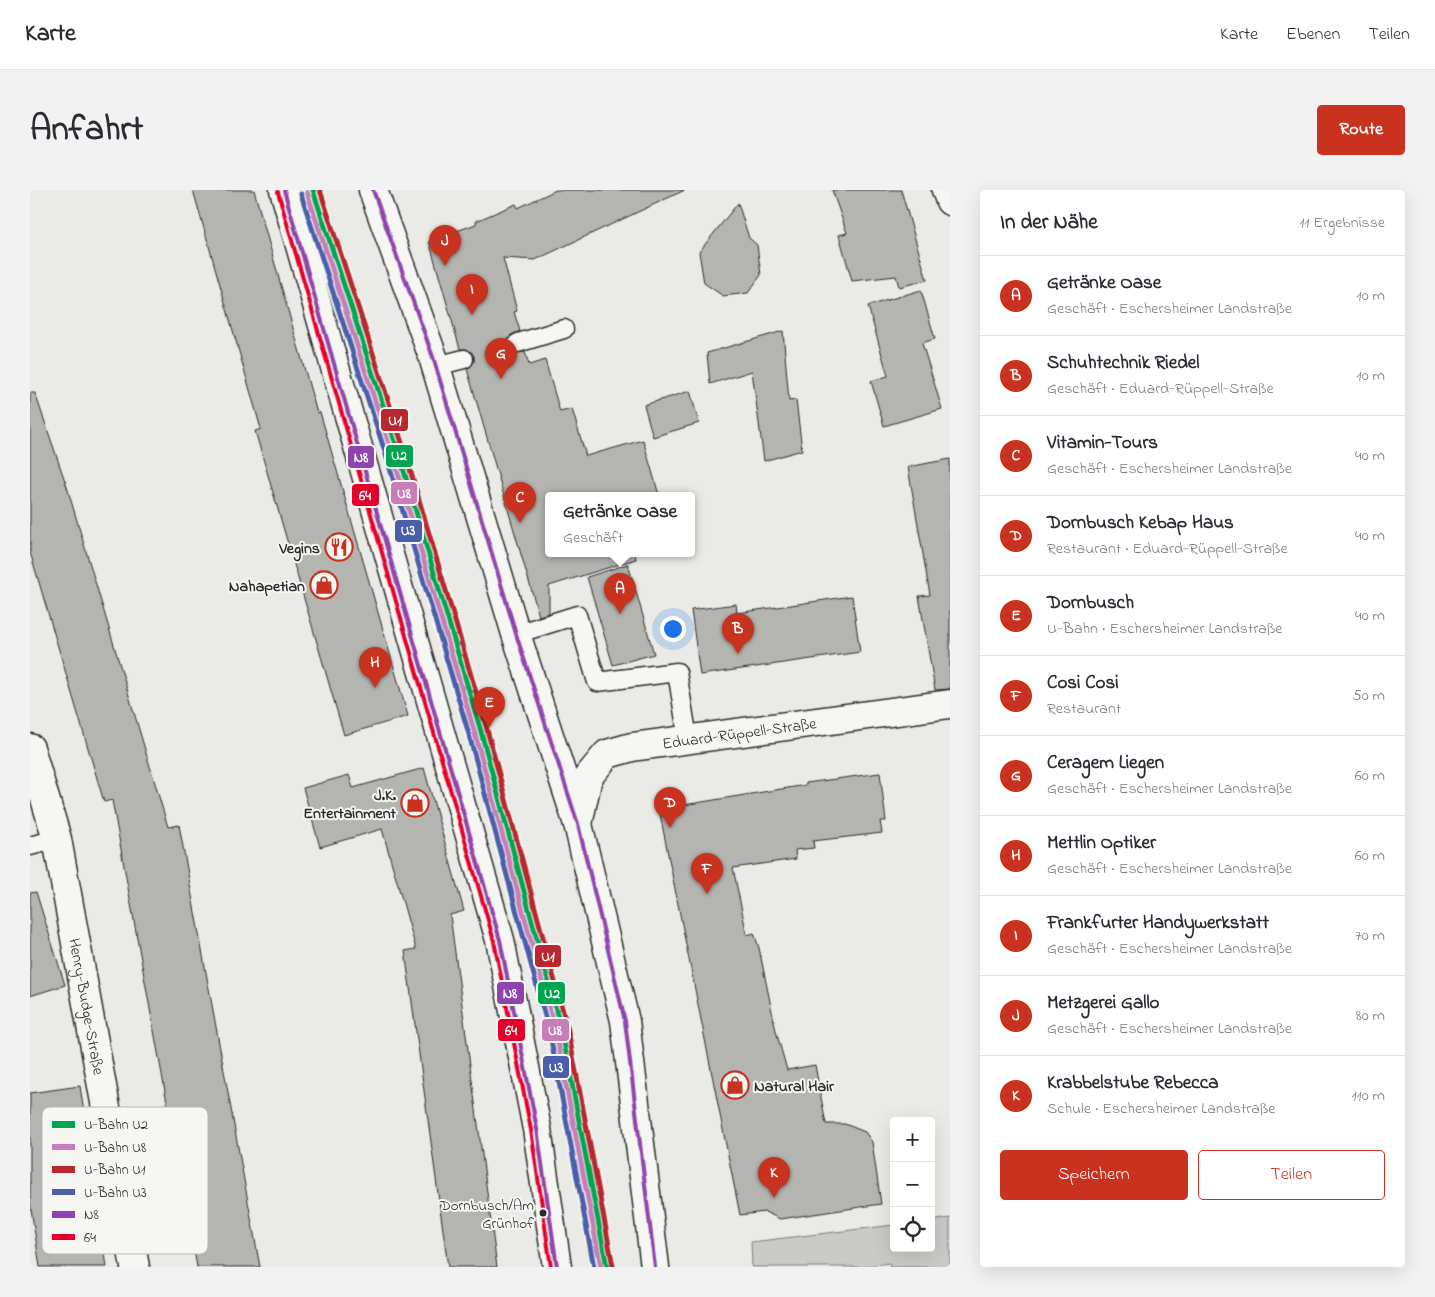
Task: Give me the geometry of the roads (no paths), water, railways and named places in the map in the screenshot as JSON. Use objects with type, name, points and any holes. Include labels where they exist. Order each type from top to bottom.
[{"type":"main road","points":[[284,190],[500,940],[537,1129],[557,1267]]},
{"type":"main road","points":[[373,190],[436,366],[516,634],[578,824],[625,1021],[655,1267]]},
{"type":"main road","points":[[946,190],[950,201]]},
{"type":"main road","name":"Eduard-Rüppell-Straße","points":[[578,824],[588,776],[607,754],[632,747],[950,704]]},
{"type":"main road","name":"Henry-Budge-Straße","points":[[30,748],[57,839],[106,1107]]},
{"type":"main road","name":"Henry-Budge-Straße","points":[[133,1254],[135,1267]]},
{"type":"lane","points":[[518,343],[564,329]]},
{"type":"lane","points":[[436,366],[464,359]]},
{"type":"lane","points":[[516,634],[577,615],[597,682],[677,672],[688,739]]},
{"type":"lane","points":[[30,846],[57,839]]},
{"type":"metro line","name":"U2","points":[[313,190],[398,451],[480,728],[562,1032],[607,1267]]},
{"type":"metro line","name":"U1","points":[[320,190],[404,449],[486,726],[568,1030],[613,1266]]},
{"type":"metro line","name":"U8","points":[[307,192],[392,453],[474,730],[556,1033],[601,1267]]},
{"type":"metro line","name":"U3","points":[[301,194],[386,455],[468,731],[550,1035],[594,1267]]},
{"type":"place","name":"Metzgerei Gallo","points":[[445,266]]},
{"type":"place","name":"Frankfurter Handywerkstatt","points":[[472,315]]},
{"type":"place","name":"Ceragem Liegen","points":[[501,379]]},
{"type":"place","name":"Vitamin-Tours","points":[[520,523]]},
{"type":"place","name":"Vegins","points":[[339,547]]},
{"type":"place","name":"Nahapetian","points":[[324,585]]},
{"type":"place","name":"Getränke Oase","points":[[620,614]]},
{"type":"place","name":"Schuhtechnik Riedel","points":[[738,654]]},
{"type":"place","name":"Mettlin Optiker","points":[[375,688]]},
{"type":"place","name":"Dornbusch","points":[[489,728]]},
{"type":"place","name":"J.K. Entertainment","points":[[415,803]]},
{"type":"place","name":"Dornbusch Kebap Haus","points":[[670,828]]},
{"type":"place","name":"Cosi Cosi","points":[[707,894]]},
{"type":"place","name":"Natural Hair","points":[[735,1085]]},
{"type":"place","name":"Krabbelstube Rebecca","points":[[774,1198]]},
{"type":"place","name":"Dornbusch/Am Grünhof","points":[[543,1213]]}]
